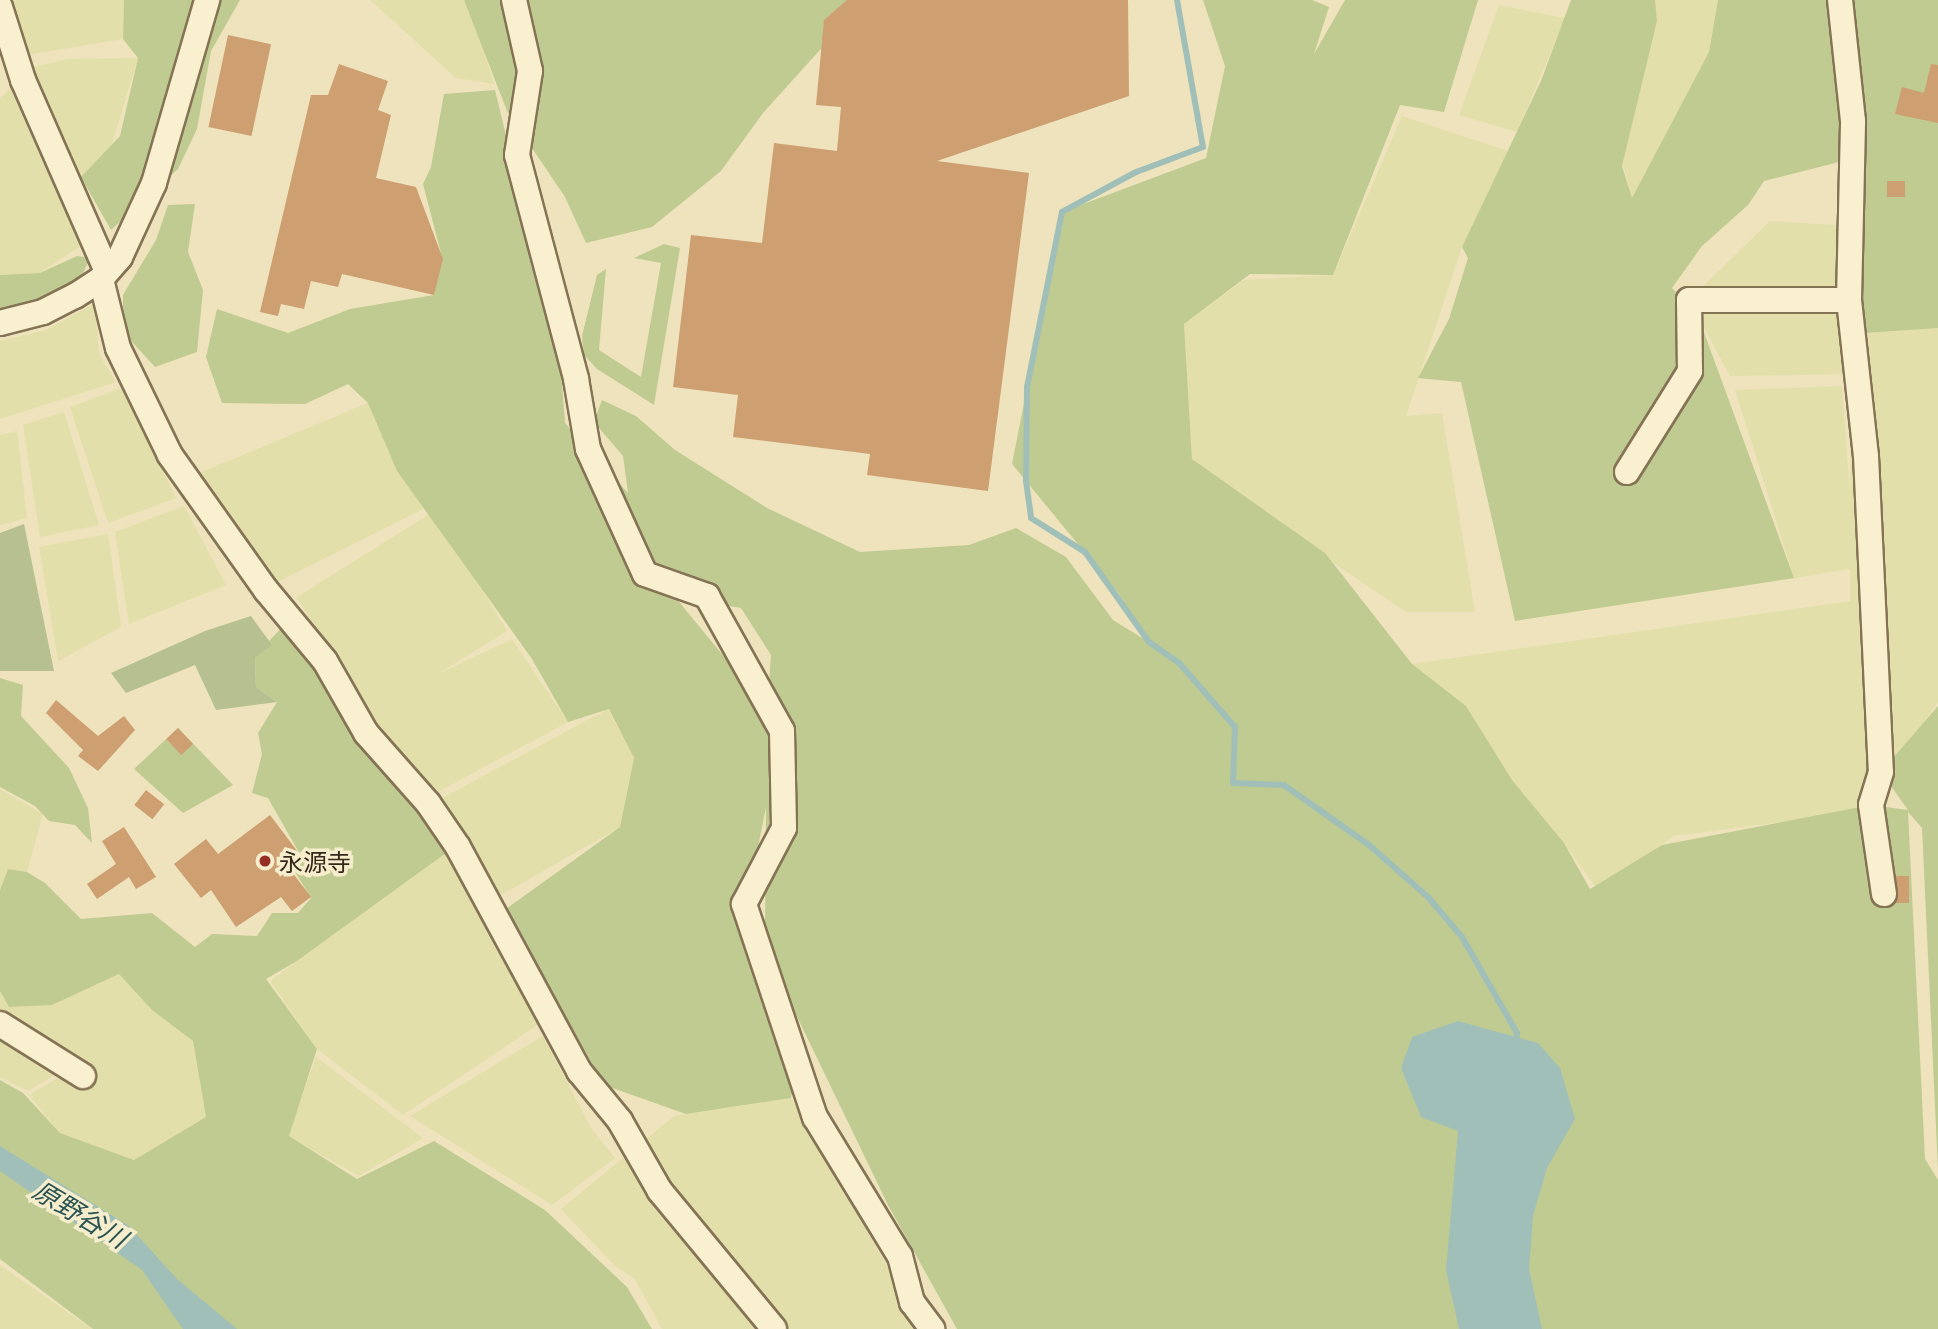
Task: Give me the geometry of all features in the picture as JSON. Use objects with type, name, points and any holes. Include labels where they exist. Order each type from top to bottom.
[{"type":"street","points":[[0,323],[43,313],[104,275],[138,223],[154,183],[207,0]]},
{"type":"street","points":[[514,0],[530,71],[517,155],[576,379],[588,449],[645,574],[707,596],[782,731],[784,828],[744,904],[814,1117],[900,1256],[912,1302],[932,1329]]},
{"type":"street","points":[[1840,0],[1853,121],[1849,300],[1866,456],[1881,772],[1871,806],[1884,894]]},
{"type":"street","points":[[0,7],[23,80],[104,275],[118,348],[170,455],[266,590],[325,661],[366,733],[428,803],[458,847],[579,1071],[620,1121],[660,1191],[774,1329]]},
{"type":"street","points":[[1627,472],[1690,371],[1689,300],[1849,300]]},
{"type":"street","points":[[0,1024],[83,1076]]},
{"type":"shaded area","points":[[0,0],[124,0],[123,39],[15,57]]},
{"type":"shaded area","points":[[370,0],[468,0],[494,84],[456,78]]},
{"type":"shaded area","points":[[1655,0],[1718,0],[1709,52],[1632,199],[1622,160],[1657,21]]},
{"type":"shaded area","points":[[1499,5],[1565,18],[1517,132],[1459,115]]},
{"type":"shaded area","points":[[138,58],[111,147],[88,176],[82,214],[20,70],[68,59]]},
{"type":"shaded area","points":[[15,84],[85,243],[40,273],[0,275],[0,98]]},
{"type":"shaded area","points":[[1402,116],[1508,151],[1462,247],[1406,416],[1442,413],[1475,612],[1406,612],[1272,521],[1192,459],[1184,324],[1244,280],[1333,275]]},
{"type":"shaded area","points":[[1770,221],[1853,226],[1855,328],[1938,328],[1938,702],[1861,812],[1673,836],[1600,893],[1564,843],[1412,664],[1850,601],[1850,569],[1794,578],[1735,390],[1842,386],[1850,493],[1851,374],[1730,376],[1689,300]]},
{"type":"shaded area","points":[[95,303],[99,354],[116,382],[0,419],[0,341],[46,330]]},
{"type":"shaded area","points":[[122,388],[176,498],[108,523],[70,407]]},
{"type":"shaded area","points":[[368,403],[397,471],[427,507],[270,586],[197,474]]},
{"type":"shaded area","points":[[64,412],[99,525],[40,537],[23,425]]},
{"type":"shaded area","points":[[17,431],[27,518],[0,525],[0,435]]},
{"type":"shaded area","points":[[184,506],[226,585],[129,624],[115,532]]},
{"type":"shaded area","points":[[433,512],[507,631],[371,716],[296,597]]},
{"type":"shaded area","points":[[108,534],[121,627],[58,661],[39,547]]},
{"type":"shaded area","points":[[512,639],[568,722],[430,796],[362,710]]},
{"type":"shaded area","points":[[608,709],[634,758],[620,827],[496,898],[433,803]]},
{"type":"shaded area","points":[[0,789],[43,814],[27,872],[8,869],[0,890]]},
{"type":"shaded area","points":[[453,848],[539,1024],[403,1115],[317,1049],[270,981]]},
{"type":"shaded area","points":[[119,974],[152,1010],[193,1041],[206,1117],[134,1160],[60,1133],[29,1095],[71,1070],[0,1023],[0,991],[9,1007],[52,1005]]},
{"type":"shaded area","points":[[543,1036],[591,1128],[615,1158],[552,1205],[410,1116]]},
{"type":"shaded area","points":[[0,1040],[56,1074],[28,1091],[0,1077]]},
{"type":"shaded area","points":[[316,1057],[423,1138],[359,1176],[288,1136]]},
{"type":"shaded area","points":[[791,1098],[923,1329],[662,1329],[635,1279],[614,1265],[561,1209],[674,1116]]},
{"type":"shaded area","points":[[0,1265],[92,1329],[0,1329]]},
{"type":"green space","points":[[124,0],[240,0],[211,51],[197,129],[178,169],[111,230],[81,177],[120,136],[138,58],[123,39]]},
{"type":"green space","points":[[464,0],[865,0],[763,113],[721,171],[652,227],[586,243],[565,197],[507,111]]},
{"type":"green space","points":[[1203,0],[1312,0],[1329,7],[1314,54],[1345,0],[1478,0],[1444,112],[1400,105],[1333,275],[1250,274],[1184,324],[1192,459],[1325,553],[1412,664],[1466,706],[1512,780],[1564,843],[1590,889],[1662,845],[1871,805],[1908,810],[1881,772],[1938,706],[1938,1170],[1922,828],[1908,812],[1925,1159],[1938,1180],[1938,1329],[957,1329],[888,1205],[775,971],[796,1067],[791,1098],[686,1114],[604,1085],[506,909],[620,827],[634,758],[609,709],[568,722],[532,659],[397,471],[368,403],[348,384],[305,404],[222,403],[206,357],[217,309],[288,333],[350,309],[434,295],[441,253],[423,184],[431,167],[444,94],[495,90],[512,160],[520,214],[558,332],[565,423],[628,493],[623,456],[594,422],[602,400],[636,416],[675,450],[767,508],[860,552],[969,545],[1016,528],[1066,557],[1113,620],[1147,641],[1119,594],[1012,464],[1062,212],[1206,158],[1225,66]],"holes":[[[675,597],[741,608],[771,655],[767,709]],[[766,807],[765,926],[759,903],[749,893]]]},
{"type":"green space","points":[[1571,0],[1655,0],[1657,21],[1622,166],[1632,198],[1709,52],[1718,0],[1938,0],[1938,328],[1864,333],[1851,159],[1764,181],[1748,205],[1702,246],[1672,288],[1698,316],[1794,578],[1515,621],[1461,382],[1418,378],[1449,319],[1468,258],[1462,247],[1541,81]]},
{"type":"green space","points":[[195,204],[188,252],[203,290],[197,352],[155,367],[123,332],[123,295],[156,240],[168,205]]},
{"type":"green space","points":[[664,244],[680,248],[654,405],[597,369],[584,355],[582,336],[597,275],[606,269],[599,350],[641,377],[661,263],[634,258]]},
{"type":"green space","points":[[77,256],[90,258],[76,288],[0,312],[0,275],[40,273]]},
{"type":"green space","points":[[24,524],[54,671],[0,671],[0,533]]},
{"type":"green space","points":[[251,616],[272,645],[255,657],[256,687],[277,702],[216,710],[195,665],[126,693],[111,673],[205,631]]},
{"type":"green space","points":[[287,622],[453,848],[297,961],[266,979],[317,1049],[289,1136],[357,1179],[434,1141],[545,1210],[627,1287],[652,1329],[93,1329],[0,1259],[0,1080],[23,1093],[60,1133],[134,1160],[206,1117],[193,1041],[152,1010],[119,974],[52,1005],[9,1007],[0,991],[0,890],[8,869],[27,872],[45,883],[81,919],[152,913],[195,947],[212,934],[257,936],[272,913],[298,913],[311,898],[292,867],[301,856],[268,798],[252,793],[262,754],[258,733],[277,702],[256,687],[255,656]]},
{"type":"green space","points":[[0,678],[23,685],[21,716],[69,768],[88,808],[92,843],[75,825],[49,821],[35,806],[0,787]]},
{"type":"green space","points":[[178,728],[233,785],[183,813],[134,769]]},
{"type":"water","points":[[1458,1021],[1538,1043],[1560,1068],[1575,1119],[1547,1168],[1533,1216],[1529,1269],[1542,1329],[1459,1329],[1446,1270],[1458,1131],[1421,1117],[1401,1068],[1412,1037]]},
{"type":"water","name":"原野谷川","points":[[0,1146],[129,1226],[177,1279],[237,1329],[183,1329],[142,1270],[0,1171]]},
{"type":"building","points":[[847,0],[1128,0],[1129,96],[937,161],[1029,173],[988,491],[867,475],[870,454],[733,437],[738,395],[673,387],[691,235],[762,243],[774,143],[837,151],[841,107],[816,105],[824,20]]},
{"type":"building","points":[[228,35],[271,44],[251,136],[208,127]]},
{"type":"building","points":[[339,64],[388,81],[378,110],[391,115],[376,178],[416,187],[443,259],[434,295],[342,274],[338,287],[311,281],[304,309],[281,304],[278,316],[260,312],[311,95],[328,95]]},
{"type":"building","points":[[1931,64],[1938,65],[1938,123],[1895,114],[1902,87],[1924,93]]},
{"type":"building","points":[[1887,181],[1905,181],[1905,197],[1887,197]]},
{"type":"building","points":[[56,700],[98,736],[124,716],[135,730],[98,771],[78,756],[83,750],[46,713]]},
{"type":"building","points":[[178,728],[193,744],[181,755],[166,739]]},
{"type":"building","points":[[146,790],[164,804],[152,819],[134,805]]},
{"type":"building","points":[[270,815],[301,856],[288,867],[311,897],[292,911],[281,897],[236,927],[211,890],[201,898],[174,864],[206,839],[218,854]]},
{"type":"building","points":[[124,827],[156,877],[136,889],[129,877],[97,899],[87,884],[116,864],[102,841]]},
{"type":"building","points":[[1896,876],[1909,876],[1909,903],[1896,903]]},
{"type":"waterway","points":[[1177,0],[1203,147],[1136,172],[1062,212],[1027,387],[1026,481],[1031,518],[1085,552],[1149,642],[1180,664],[1235,727],[1233,783],[1284,785],[1369,845],[1428,897],[1462,937],[1517,1033],[1516,1043]]},
{"type":"place","name":"永源寺","points":[[265,861]]}]
